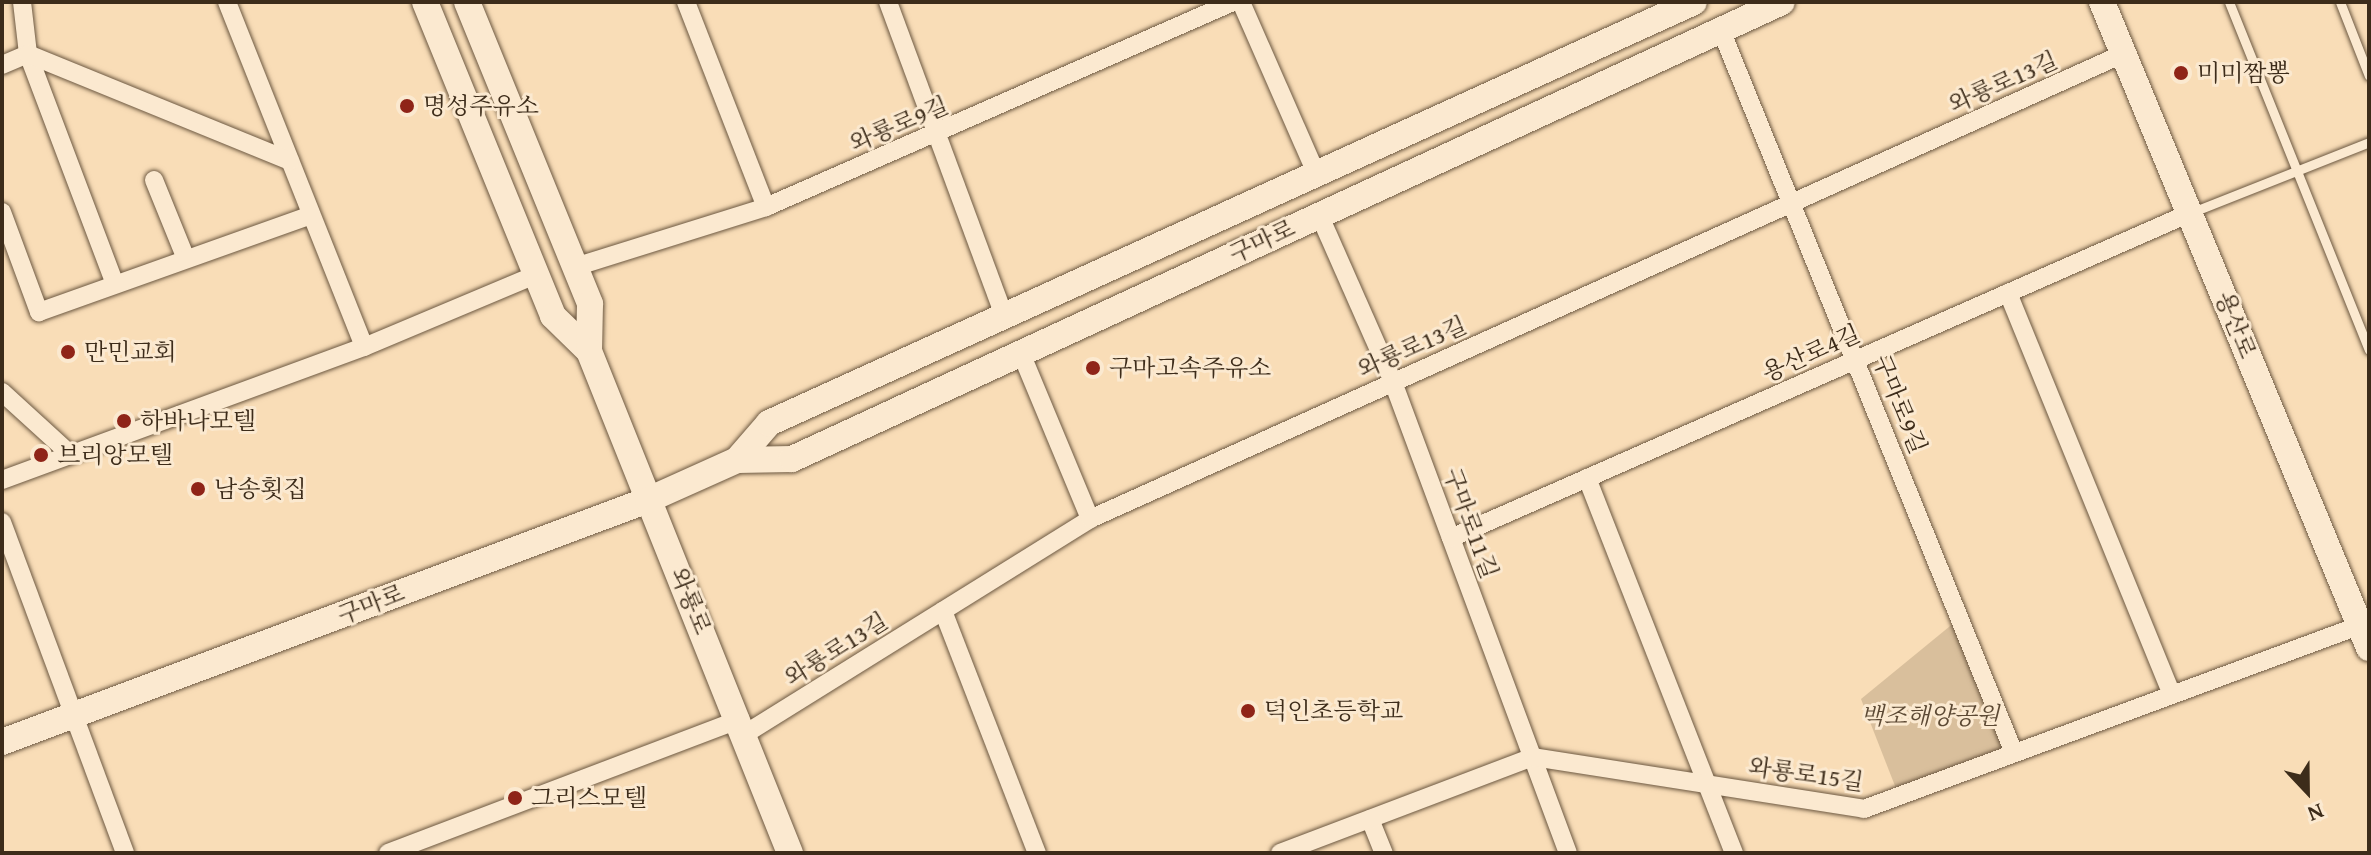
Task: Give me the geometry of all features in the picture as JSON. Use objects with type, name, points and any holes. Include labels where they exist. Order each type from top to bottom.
[{"type":"main road","name":"와룡로","points":[[425,2],[553,316],[589,351]]},
{"type":"main road","name":"와룡로","points":[[467,2],[590,304],[589,351],[790,853]]},
{"type":"main road","name":"구마로","points":[[737,460],[769,423],[1694,2]]},
{"type":"main road","name":"구마로","points":[[2,742],[648,500],[737,460],[792,459],[1782,2]]},
{"type":"main road","name":"용산로","points":[[2102,2],[2366,632]]},
{"type":"street","points":[[22,2],[28,54],[115,284]]},
{"type":"street","points":[[227,2],[364,347]]},
{"type":"street","points":[[686,2],[766,207]]},
{"type":"street","points":[[888,2],[1004,316]]},
{"type":"street","name":"와룡로9길","points":[[575,267],[766,207],[1233,2]]},
{"type":"street","points":[[1241,2],[1317,175]]},
{"type":"street","name":"구마로9길","points":[[1721,30],[1795,202],[2014,753]]},
{"type":"street","name":"와룡로13길","points":[[388,853],[742,727],[943,611],[1090,519],[2125,53]]},
{"type":"street","points":[[2,65],[28,54],[290,161]]},
{"type":"street","points":[[154,180],[186,259]]},
{"type":"street","points":[[2,212],[39,312],[311,215]]},
{"type":"street","name":"용산로4길","points":[[1451,538],[2190,213]]},
{"type":"street","name":"구마로11길","points":[[1319,214],[1393,382],[1568,853]]},
{"type":"street","points":[[2,480],[364,347],[538,274]]},
{"type":"street","points":[[2008,293],[2171,692]]},
{"type":"street","points":[[1021,353],[1090,519]]},
{"type":"street","points":[[2,392],[71,455]]},
{"type":"street","points":[[1587,478],[1734,853]]},
{"type":"street","points":[[2,522],[125,853]]},
{"type":"street","points":[[943,611],[1037,853]]},
{"type":"street","name":"와룡로15길","points":[[1280,853],[1533,757],[1864,809],[2171,692],[2366,632]]},
{"type":"street","points":[[1370,819],[1384,853]]},
{"type":"lane","points":[[2229,2],[2369,350]]},
{"type":"lane","points":[[2340,2],[2369,76]]},
{"type":"lane","points":[[2190,213],[2369,142]]},
{"type":"green space","name":"백조해양공원","points":[[1955,622],[2007,750],[1897,791],[1861,699]]},
{"type":"place","name":"미미짬뽕","points":[[2181,73]]},
{"type":"place","name":"명성주유소","points":[[407,106]]},
{"type":"place","name":"만민교회","points":[[68,352]]},
{"type":"place","name":"구마고속주유소","points":[[1093,368]]},
{"type":"place","name":"하바나모텔","points":[[124,421]]},
{"type":"place","name":"브리앙모텔","points":[[41,455]]},
{"type":"place","name":"남송횟집","points":[[198,489]]},
{"type":"place","name":"덕인초등학교","points":[[1248,711]]},
{"type":"place","name":"그리스모텔","points":[[515,798]]}]
